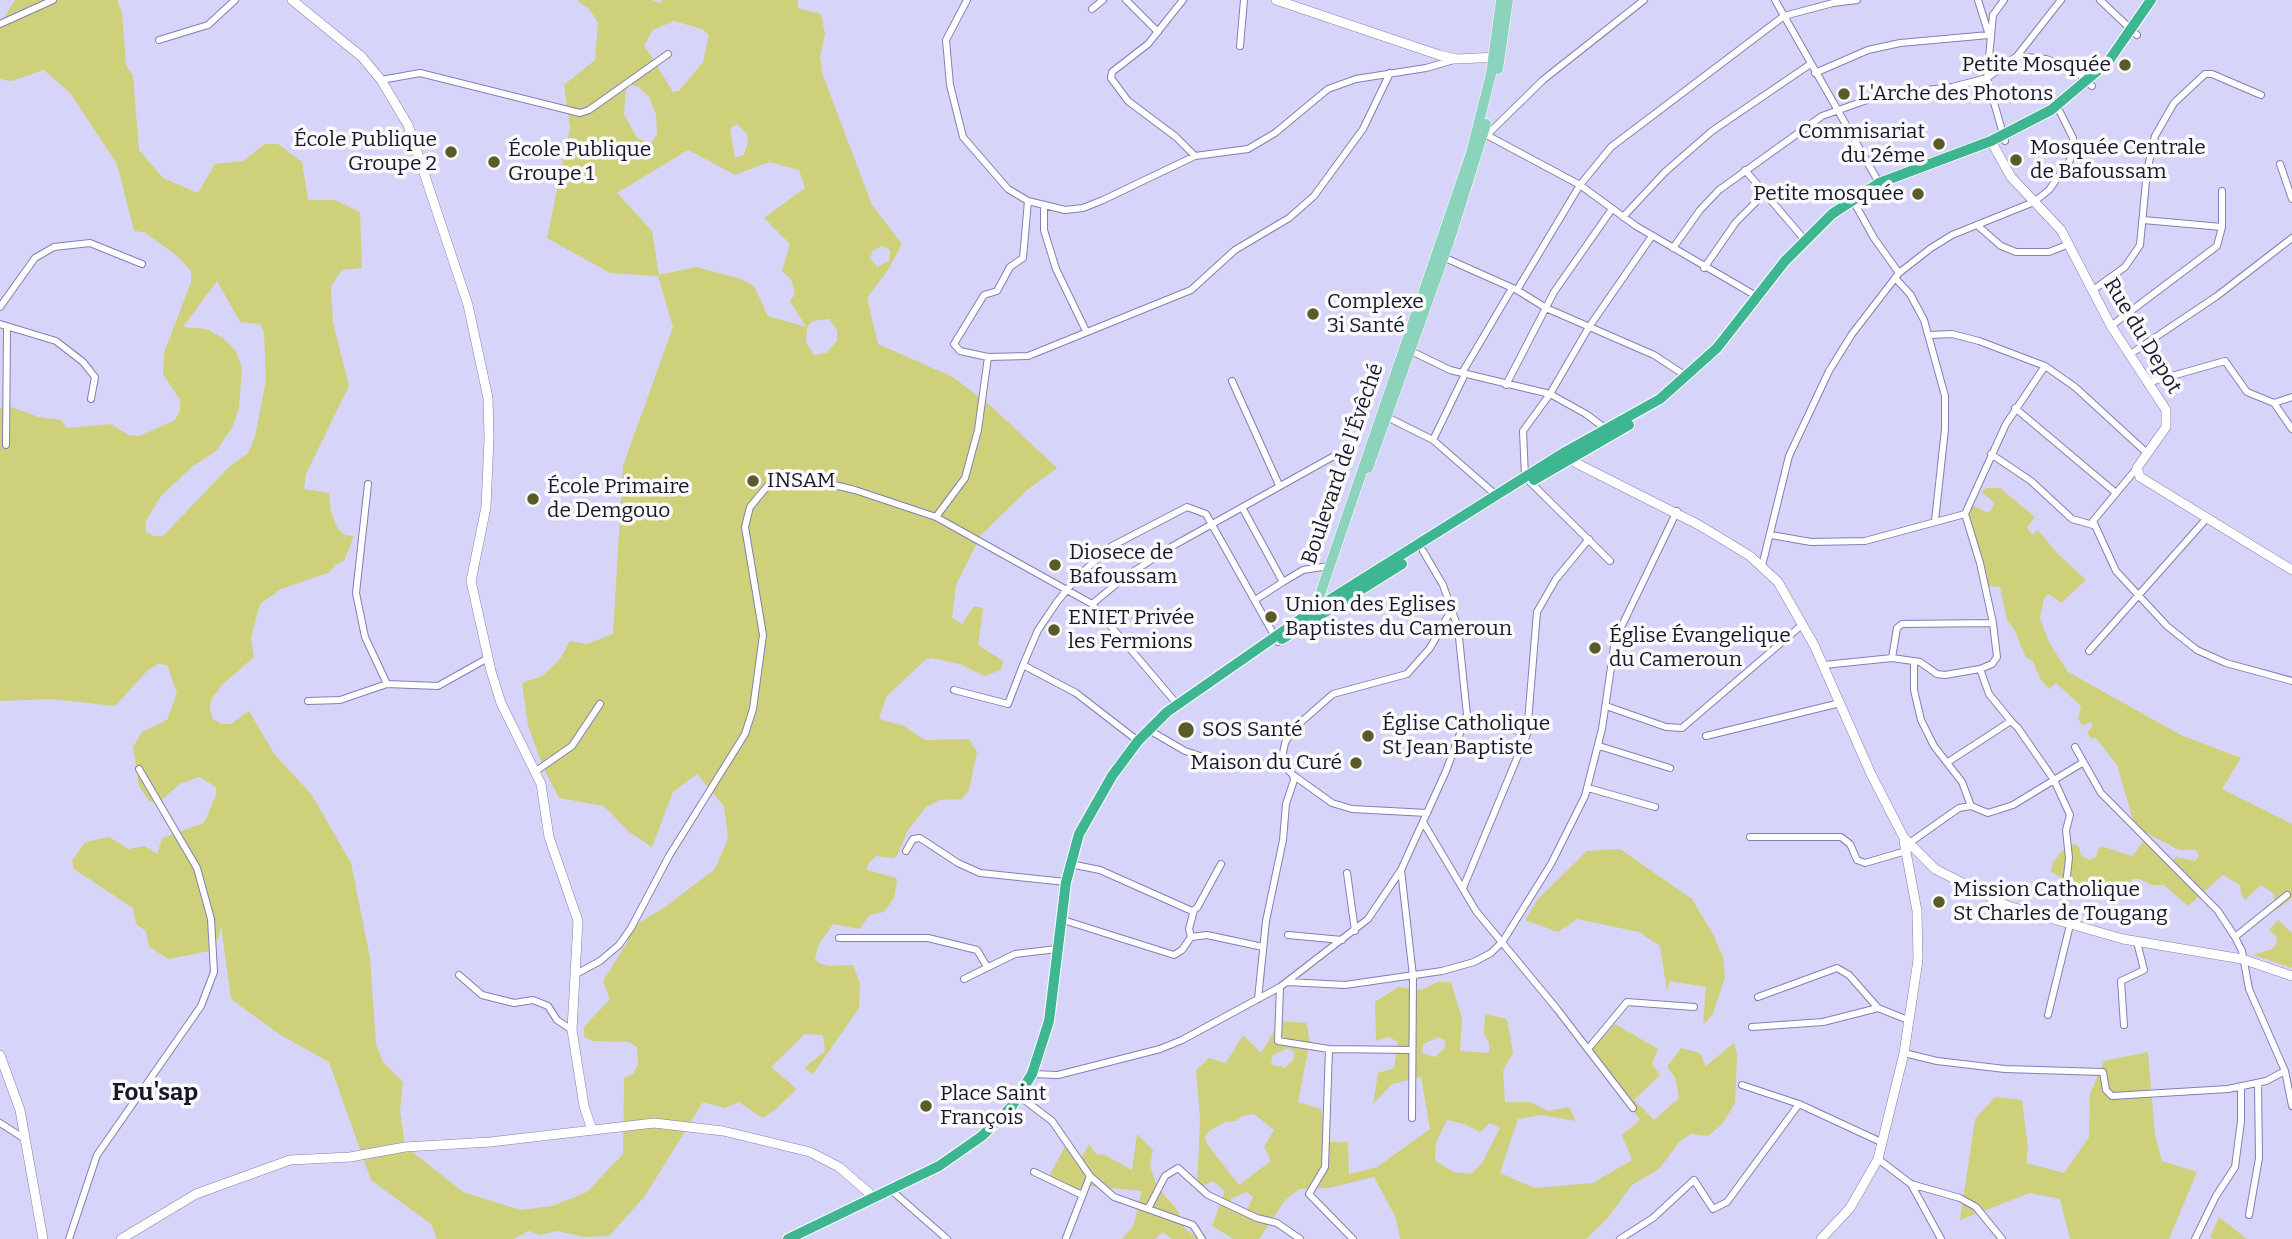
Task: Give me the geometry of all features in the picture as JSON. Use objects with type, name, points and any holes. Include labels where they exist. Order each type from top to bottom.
[{"type":"highway","points":[[2135,33],[2151,0]]},
{"type":"highway","points":[[788,1239],[939,1166],[982,1136],[1019,1096],[1032,1074],[1049,1021],[1060,919],[1070,864],[1079,834],[1104,789],[1138,741],[1177,704],[1318,612],[1688,381],[1719,351],[1804,239],[1843,204],[1881,186],[1992,144],[2060,112],[2090,84],[2135,33],[2158,0]]},
{"type":"highway","points":[[2004,138],[2090,84]]},
{"type":"highway","points":[[1760,298],[1808,244],[1881,186]]},
{"type":"highway","points":[[1421,548],[1497,495],[1527,480]]},
{"type":"main road","name":"Boulevard de l'Évêché","points":[[1497,58],[1501,0]]},
{"type":"main road","name":"Boulevard de l'Évêché","points":[[1318,612],[1357,491],[1387,417],[1397,381],[1411,351],[1483,132],[1508,0]]},
{"type":"main road","name":"Boulevard de l'Évêché","points":[[1318,612],[1329,566],[1397,381],[1483,132]]},
{"type":"street","points":[[0,24],[53,0]]},
{"type":"street","points":[[159,40],[208,25],[235,0]]},
{"type":"street","points":[[292,0],[350,46],[381,80],[408,125],[421,158],[431,202],[468,305],[488,398],[489,471],[471,581],[501,703],[541,783],[549,838],[578,922],[572,1030],[584,1106],[592,1130]]},
{"type":"street","points":[[967,0],[946,40],[957,122],[967,145],[1008,189],[1028,201],[1065,210],[1083,208],[1195,156],[1248,149],[1275,133],[1328,89],[1356,79],[1456,59],[1497,58]]},
{"type":"street","points":[[1092,9],[1103,0]]},
{"type":"street","points":[[1126,0],[1158,32]]},
{"type":"street","points":[[1183,0],[1138,54],[1112,72],[1111,81],[1128,101],[1176,137],[1195,156]]},
{"type":"street","points":[[1240,46],[1244,0]]},
{"type":"street","points":[[1276,0],[1456,59]]},
{"type":"street","points":[[1644,0],[1543,80],[1483,132],[1580,185],[1652,236],[1760,298]]},
{"type":"street","points":[[1775,0],[1809,65],[1881,186]]},
{"type":"street","points":[[1433,440],[1464,374],[1514,290],[1580,185],[1611,147],[1784,16],[1814,7],[1857,0]]},
{"type":"street","points":[[1978,0],[1989,35]]},
{"type":"street","points":[[2004,0],[1993,15],[1987,78],[2004,138]]},
{"type":"street","points":[[1673,248],[1700,210],[1745,170],[1822,116],[1878,96],[1952,87],[1987,78],[2017,56],[2061,0]]},
{"type":"street","points":[[2100,0],[2135,33]]},
{"type":"street","points":[[1815,73],[1868,50],[1900,43],[1989,35]]},
{"type":"street","points":[[381,80],[419,74],[580,113],[589,110],[668,54]]},
{"type":"street","points":[[2017,56],[2046,59],[2075,70],[2090,84]]},
{"type":"street","points":[[1623,217],[1665,172],[1712,131],[1809,65]]},
{"type":"street","points":[[1028,201],[1023,258],[1010,267],[997,291],[984,295],[954,344],[960,351],[988,357],[1028,356],[1191,290],[1235,250],[1290,218],[1314,196],[1363,129],[1390,73]]},
{"type":"street","points":[[2093,290],[2113,277],[2135,256],[2143,234],[2147,171],[2155,136],[2174,103],[2205,74],[2212,74],[2262,95]]},
{"type":"street","points":[[1762,566],[1786,468],[1804,420],[1852,334],[1897,275],[1931,248],[1977,225],[2035,202],[2058,181],[2070,160],[2073,138],[2060,112]]},
{"type":"street","name":"Rue du Depot","points":[[1992,144],[2011,177],[2069,244],[2111,326],[2166,410],[2168,422],[2137,468]]},
{"type":"street","points":[[2280,164],[2292,199]]},
{"type":"street","points":[[1745,170],[1763,195],[1804,239]]},
{"type":"street","points":[[2111,326],[2213,250],[2221,239],[2222,191]]},
{"type":"street","points":[[1704,268],[1736,222],[1763,195]]},
{"type":"street","points":[[1855,204],[1910,294],[1930,335],[1946,409],[1935,521]]},
{"type":"street","points":[[1044,206],[1044,230],[1056,269],[1086,331]]},
{"type":"street","points":[[1506,385],[1546,308],[1612,209]]},
{"type":"street","points":[[2143,220],[2222,227]]},
{"type":"street","points":[[1977,225],[2001,246],[2016,252],[2049,252],[2069,244]]},
{"type":"street","points":[[1610,561],[1527,480],[1523,431],[1550,394],[1589,327],[1652,236]]},
{"type":"street","points":[[2129,355],[2186,319],[2292,238]]},
{"type":"street","points":[[0,307],[35,258],[54,247],[90,243],[142,264]]},
{"type":"street","points":[[1443,257],[1546,308],[1654,355],[1688,381]]},
{"type":"street","points":[[6,445],[3,326],[56,341],[83,362],[95,377],[91,398]]},
{"type":"street","points":[[1930,335],[1952,334],[1979,341],[2045,366],[2075,387],[2148,454]]},
{"type":"street","points":[[1411,351],[1464,374],[1550,394],[1586,414],[1607,433]]},
{"type":"street","points":[[936,517],[965,478],[978,430],[988,357]]},
{"type":"street","points":[[2147,383],[2225,361],[2247,391],[2274,403],[2292,429]]},
{"type":"street","points":[[1824,665],[1892,658],[1914,661],[1937,674],[1962,675],[1992,664],[1997,657],[1993,623],[1980,563],[1965,514],[2015,408],[2045,366]]},
{"type":"street","points":[[1232,381],[1279,485]]},
{"type":"street","points":[[2274,403],[2292,397]]},
{"type":"street","points":[[2015,408],[2116,493]]},
{"type":"street","points":[[1387,417],[1433,440],[1497,495]]},
{"type":"street","points":[[1991,454],[2031,481],[2071,519],[2093,525]]},
{"type":"street","points":[[1567,455],[1676,511],[1762,566],[1778,582],[1824,665],[1871,774],[1906,844],[1917,911],[1918,960],[1903,1053],[1878,1158],[1850,1208],[1821,1239]]},
{"type":"street","points":[[1092,604],[1125,577],[1171,547],[1334,456]]},
{"type":"street","points":[[2137,468],[2095,517],[2093,525],[2116,571],[2167,626],[2197,650],[2225,663],[2292,681]]},
{"type":"street","points":[[2137,468],[2140,477],[2146,482],[2292,570]]},
{"type":"street","points":[[576,974],[600,961],[619,945],[631,929],[668,856],[745,734],[757,691],[763,635],[745,527],[750,507],[775,477],[794,473],[936,517],[1092,604],[1177,704]]},
{"type":"street","points":[[368,484],[356,593],[365,637],[387,684]]},
{"type":"street","points":[[954,690],[1008,704],[1038,629],[1066,590],[1112,546],[1187,507],[1196,508],[1206,514],[1276,639]]},
{"type":"street","points":[[1243,509],[1283,582]]},
{"type":"street","points":[[1287,982],[1345,985],[1413,976],[1474,962],[1491,953],[1503,941],[1551,864],[1588,788],[1599,746],[1615,640],[1676,511]]},
{"type":"street","points":[[1770,535],[1837,543],[1865,541],[1965,514]]},
{"type":"street","points":[[2089,651],[2207,518]]},
{"type":"street","points":[[1462,888],[1528,734],[1537,612],[1556,579],[1589,539]]},
{"type":"street","points":[[1032,1074],[1058,1075],[1160,1049],[1280,987],[1368,919],[1401,870],[1463,731],[1467,715],[1463,660],[1453,607],[1421,548]]},
{"type":"street","points":[[1255,600],[1304,570],[1329,566]]},
{"type":"street","points":[[1281,763],[1285,743],[1293,729],[1326,699],[1339,692],[1407,674],[1420,663],[1439,636],[1453,607]]},
{"type":"street","points":[[1892,658],[1899,625],[1993,623]]},
{"type":"street","points":[[1605,706],[1666,727],[1682,728],[1803,625]]},
{"type":"street","points":[[308,701],[348,698],[387,684],[438,686],[488,658]]},
{"type":"street","points":[[1914,661],[1914,690],[1920,720],[1962,782],[1971,806]]},
{"type":"street","points":[[1023,665],[1076,692],[1138,741]]},
{"type":"street","points":[[1980,669],[1989,694],[2054,780],[2070,815],[2066,830],[2069,858],[2066,923],[2048,1015]]},
{"type":"street","points":[[1706,736],[1840,703]]},
{"type":"street","points":[[536,771],[572,746],[600,704]]},
{"type":"street","points":[[1467,715],[1528,734]]},
{"type":"street","points":[[1948,762],[2011,721]]},
{"type":"street","points":[[1149,730],[1185,751],[1227,765],[1281,763],[1332,803],[1352,809],[1427,813]]},
{"type":"street","points":[[1599,746],[1671,768]]},
{"type":"street","points":[[2075,747],[2101,793],[2218,911],[2235,937],[2249,989],[2287,1068],[2292,1106]]},
{"type":"street","points":[[1750,837],[1841,837],[1850,845],[1857,860],[1865,863],[1906,844],[1958,808],[1971,806],[1988,813],[2013,805],[2082,763]]},
{"type":"street","points":[[69,1239],[97,1155],[201,1006],[214,972],[211,919],[197,868],[139,769]]},
{"type":"street","points":[[1258,999],[1263,947],[1293,775]]},
{"type":"street","points":[[1588,788],[1655,807]]},
{"type":"street","points":[[1423,822],[1476,911],[1503,941],[1633,1108]]},
{"type":"street","points":[[906,851],[913,839],[920,838],[958,863],[980,873],[1066,882]]},
{"type":"street","points":[[1906,844],[1935,869],[1976,893],[2008,906],[2137,942],[2242,959],[2292,976]]},
{"type":"street","points":[[1070,864],[1100,870],[1195,910]]},
{"type":"street","points":[[1060,919],[1164,953],[1179,954],[1191,937],[1189,929],[1195,910],[1221,864]]},
{"type":"street","points":[[1401,870],[1413,976],[1412,1118]]},
{"type":"street","points":[[1347,873],[1355,931]]},
{"type":"street","points":[[2235,937],[2287,895]]},
{"type":"street","points":[[1288,934],[1342,940]]},
{"type":"street","points":[[1191,937],[1222,936],[1263,947]]},
{"type":"street","points":[[839,938],[928,938],[977,950],[986,965]]},
{"type":"street","points":[[2124,1025],[2120,981],[2144,970],[2137,942]]},
{"type":"street","points":[[964,979],[986,965],[1014,954],[1057,948]]},
{"type":"street","points":[[1758,997],[1837,968],[1849,975],[1878,1008],[1908,1020]]},
{"type":"street","points":[[459,975],[482,995],[514,1003],[533,1000],[548,1006],[557,1020],[572,1030]]},
{"type":"street","points":[[1280,987],[1277,1039],[1283,1043],[1329,1049],[1411,1050]]},
{"type":"street","points":[[1588,1049],[1628,1002],[1694,1007]]},
{"type":"street","points":[[1752,1027],[1823,1022],[1878,1008]]},
{"type":"street","points":[[1329,1049],[1325,1167],[1309,1194],[1353,1239]]},
{"type":"street","points":[[1903,1053],[1937,1061],[2005,1069],[2103,1072],[2106,1090],[2112,1096],[2241,1087],[2281,1076],[2287,1068]]},
{"type":"street","points":[[0,1055],[20,1110],[43,1239]]},
{"type":"street","points":[[2249,1215],[2259,1158],[2258,1083]]},
{"type":"street","points":[[1742,1085],[1799,1104],[1881,1142]]},
{"type":"street","points":[[2195,1239],[2216,1196],[2235,1167],[2241,1121],[2241,1087]]},
{"type":"street","points":[[1019,1096],[1052,1121],[1090,1176],[1114,1197],[1193,1225],[1202,1239]]},
{"type":"street","points":[[1620,1239],[1653,1218],[1694,1181],[1713,1209],[1727,1202],[1799,1104]]},
{"type":"street","points":[[0,1123],[25,1139]]},
{"type":"street","points":[[121,1239],[196,1194],[290,1160],[350,1157],[405,1147],[489,1142],[668,1123],[777,1143],[829,1160],[875,1198]]},
{"type":"street","points":[[1878,1158],[1911,1184],[1933,1219],[1941,1239]]},
{"type":"street","points":[[1148,1209],[1165,1176],[1178,1168],[1208,1195],[1257,1218],[1277,1223],[1300,1239]]},
{"type":"street","points":[[1034,1172],[1082,1195]]},
{"type":"street","points":[[1066,1237],[1090,1176]]},
{"type":"street","points":[[1911,1184],[1960,1198],[1976,1207],[2002,1239]]},
{"type":"street","points":[[891,1190],[947,1239]]},
{"type":"street","points":[[1339,1239],[1346,1232]]},
{"type":"green space","points":[[15,0],[117,0],[122,13],[126,65],[133,76],[139,150],[163,178],[198,193],[215,164],[243,161],[265,144],[278,144],[302,162],[308,200],[335,200],[360,212],[362,268],[342,270],[331,286],[333,323],[349,386],[306,474],[304,489],[329,493],[331,512],[338,529],[345,535],[354,536],[344,561],[335,565],[330,572],[281,589],[260,604],[251,638],[254,657],[222,685],[211,700],[210,710],[213,719],[221,724],[231,724],[249,711],[275,755],[312,795],[351,863],[370,958],[376,1045],[383,1062],[403,1082],[400,1111],[405,1146],[463,1192],[520,1210],[552,1206],[587,1192],[623,1154],[624,1078],[633,1074],[638,1065],[637,1047],[629,1042],[593,1041],[584,1037],[584,1027],[610,999],[603,981],[628,941],[626,931],[665,907],[715,869],[728,838],[724,806],[697,774],[673,792],[652,847],[629,832],[604,806],[559,798],[543,767],[528,726],[522,683],[542,676],[560,659],[570,641],[587,644],[613,634],[623,466],[673,327],[658,276],[610,273],[547,238],[570,128],[564,85],[595,60],[598,23],[590,10],[577,0],[652,0],[660,3],[662,0],[798,0],[798,8],[821,14],[825,34],[820,57],[822,73],[872,205],[902,244],[888,270],[867,298],[878,344],[953,377],[992,407],[1057,468],[1027,490],[981,535],[956,585],[952,618],[962,624],[974,606],[983,608],[978,645],[1003,661],[1001,670],[984,676],[960,664],[932,658],[925,660],[886,697],[879,719],[904,726],[925,740],[969,739],[977,752],[969,790],[962,799],[941,800],[926,807],[908,830],[897,856],[876,856],[868,864],[867,870],[896,878],[894,898],[884,912],[869,915],[860,929],[833,924],[819,944],[815,959],[819,963],[828,966],[853,965],[860,983],[859,1008],[813,1074],[804,1068],[825,1051],[823,1035],[805,1034],[771,1067],[797,1089],[774,1111],[762,1118],[739,1102],[725,1108],[703,1102],[645,1196],[609,1236],[585,1237],[557,1231],[540,1235],[529,1231],[513,1239],[437,1239],[431,1224],[371,1180],[329,1062],[279,1034],[231,999],[221,926],[219,936],[209,951],[169,959],[149,947],[146,931],[136,924],[133,908],[74,869],[72,861],[85,842],[109,837],[129,849],[145,846],[157,854],[162,838],[204,823],[216,795],[216,787],[199,777],[180,784],[158,803],[149,801],[139,786],[133,747],[142,732],[167,720],[177,693],[167,665],[158,664],[149,669],[115,706],[51,699],[0,701],[0,408],[11,407],[39,417],[61,420],[67,428],[111,424],[128,435],[140,436],[175,420],[180,411],[180,400],[163,374],[164,353],[191,282],[191,271],[176,255],[144,232],[134,231],[117,164],[70,93],[44,70],[11,81],[0,79],[0,24]],"holes":[[[674,21],[702,29],[709,35],[703,62],[679,91],[673,92],[644,45],[653,30]],[[630,84],[639,87],[649,97],[656,114],[657,134],[651,143],[637,138],[624,114],[626,90]],[[737,124],[747,134],[748,142],[744,155],[735,158],[730,129]],[[688,150],[735,175],[769,162],[799,170],[805,188],[764,218],[790,244],[782,271],[791,279],[795,294],[790,301],[806,327],[768,316],[754,286],[741,279],[696,267],[659,275],[652,231],[617,193]],[[883,246],[890,250],[890,260],[877,267],[870,258],[873,250]],[[217,281],[240,322],[260,324],[264,332],[266,380],[255,437],[248,453],[229,467],[163,536],[154,536],[146,532],[145,522],[161,496],[192,467],[216,451],[233,426],[239,408],[242,368],[236,351],[223,338],[206,329],[183,327]],[[829,319],[837,330],[837,340],[827,353],[814,355],[806,342],[807,328],[812,321]]]},
{"type":"green space","points":[[1987,488],[2000,488],[2035,517],[2027,527],[2032,535],[2038,530],[2057,553],[2086,580],[2061,603],[2049,594],[2044,598],[2040,619],[2049,642],[2068,672],[2181,735],[2241,758],[2222,789],[2292,824],[2292,898],[2275,911],[2274,894],[2261,885],[2245,900],[2240,885],[2223,875],[2188,906],[2164,885],[2152,885],[2140,879],[2132,879],[2117,899],[2110,891],[2071,883],[2051,872],[2053,862],[2064,849],[2074,844],[2079,847],[2081,856],[2090,860],[2095,858],[2100,846],[2133,856],[2144,840],[2170,864],[2176,857],[2195,861],[2199,856],[2196,850],[2179,850],[2135,827],[2117,765],[2095,737],[2091,739],[2087,732],[2093,726],[2091,722],[2083,726],[2078,719],[2081,706],[2056,683],[2049,689],[2041,680],[2032,660],[2026,658],[2014,629],[2007,620],[2000,587],[1986,586],[1964,522],[1972,505],[1989,513],[1995,503],[1981,492]]},
{"type":"green space","points":[[1620,849],[1692,899],[1713,934],[1723,957],[1725,977],[1713,1014],[1703,1025],[1706,987],[1670,981],[1667,991],[1660,946],[1639,932],[1577,919],[1558,932],[1525,920],[1538,899],[1587,851]]},
{"type":"green space","points":[[2278,920],[2292,933],[2292,968],[2253,955],[2272,949],[2277,943],[2276,936],[2269,930]]},
{"type":"green space","points":[[1438,982],[1451,982],[1462,1019],[1460,1051],[1489,1053],[1489,1043],[1484,1034],[1485,1014],[1507,1019],[1513,1052],[1503,1071],[1505,1102],[1530,1102],[1548,1111],[1569,1107],[1576,1121],[1541,1115],[1518,1119],[1500,1173],[1535,1188],[1593,1183],[1632,1160],[1622,1135],[1640,1120],[1588,1053],[1615,1024],[1658,1049],[1652,1064],[1660,1075],[1634,1100],[1654,1120],[1679,1098],[1675,1077],[1667,1067],[1681,1048],[1700,1053],[1706,1066],[1734,1043],[1737,1055],[1735,1103],[1723,1123],[1708,1136],[1691,1134],[1680,1141],[1659,1169],[1632,1185],[1607,1219],[1586,1239],[1400,1239],[1396,1218],[1374,1177],[1329,1188],[1299,1189],[1285,1200],[1259,1239],[1234,1239],[1212,1226],[1225,1191],[1213,1181],[1197,1189],[1200,1119],[1196,1070],[1209,1058],[1226,1063],[1243,1035],[1261,1053],[1280,1021],[1306,1023],[1310,1041],[1298,1102],[1321,1109],[1326,1142],[1348,1142],[1349,1174],[1377,1167],[1430,1129],[1421,1077],[1392,1084],[1373,1104],[1378,1073],[1394,1068],[1398,1042],[1389,1037],[1376,1041],[1375,1002],[1398,987],[1421,990]],"holes":[[[1439,1037],[1446,1042],[1444,1049],[1435,1057],[1422,1053],[1423,1044]],[[1288,1048],[1295,1052],[1293,1060],[1285,1068],[1271,1064],[1273,1055]],[[1254,1114],[1274,1130],[1264,1147],[1271,1161],[1239,1185],[1207,1144],[1205,1137],[1209,1131],[1225,1122],[1236,1121],[1242,1116]],[[1447,1120],[1480,1132],[1490,1123],[1500,1128],[1482,1163],[1471,1174],[1453,1172],[1435,1160],[1436,1142]],[[1246,1192],[1253,1197],[1245,1214],[1229,1208],[1231,1199]]]},
{"type":"green space","points":[[2148,1052],[2155,1135],[2162,1161],[2197,1172],[2169,1239],[2070,1239],[2060,1199],[2030,1193],[1960,1220],[1975,1119],[1995,1097],[2022,1100],[2028,1148],[2026,1163],[2064,1173],[2089,1137],[2090,1094],[2104,1061]]},
{"type":"green space","points":[[1137,1134],[1153,1150],[1150,1166],[1157,1186],[1178,1211],[1185,1229],[1200,1239],[1172,1239],[1163,1232],[1155,1239],[1122,1239],[1133,1227],[1142,1191],[1089,1186],[1076,1190],[1049,1176],[1068,1141],[1082,1157],[1089,1144],[1096,1154],[1105,1155],[1132,1170]]},
{"type":"green space","points":[[2219,1217],[2247,1239],[2210,1237]]},
{"type":"place","name":"Petite Mosquée","points":[[2125,65]]},
{"type":"place","name":"L'Arche des Photons","points":[[1844,94]]},
{"type":"place","name":"Commisariat du 2éme","points":[[1939,144]]},
{"type":"place","name":"École Publique Groupe 2","points":[[451,152]]},
{"type":"place","name":"Mosquée Centrale de Bafoussam","points":[[2016,160]]},
{"type":"place","name":"École Publique Groupe 1","points":[[494,162]]},
{"type":"place","name":"Petite mosquée","points":[[1918,194]]},
{"type":"place","name":"Complexe 3i Santé","points":[[1313,314]]},
{"type":"place","name":"INSAM","points":[[753,481]]},
{"type":"place","name":"École Primaire de Demgouo","points":[[533,499]]},
{"type":"place","name":"Diosece de Bafoussam","points":[[1055,565]]},
{"type":"place","name":"Union des Eglises Baptistes du Cameroun","points":[[1271,617]]},
{"type":"place","name":"ENIET Privée les Fermions","points":[[1054,630]]},
{"type":"place","name":"Église Évangelique du Cameroun","points":[[1595,648]]},
{"type":"place","name":"SOS Santé","points":[[1186,730]]},
{"type":"place","name":"Église Catholique St Jean Baptiste","points":[[1368,736]]},
{"type":"place","name":"Maison du Curé","points":[[1356,763]]},
{"type":"place","name":"Mission Catholique St Charles de Tougang","points":[[1939,902]]},
{"type":"place","name":"Place Saint François","points":[[926,1106]]},
{"type":"district","name":"Fou'sap","points":[[155,1093]]}]
